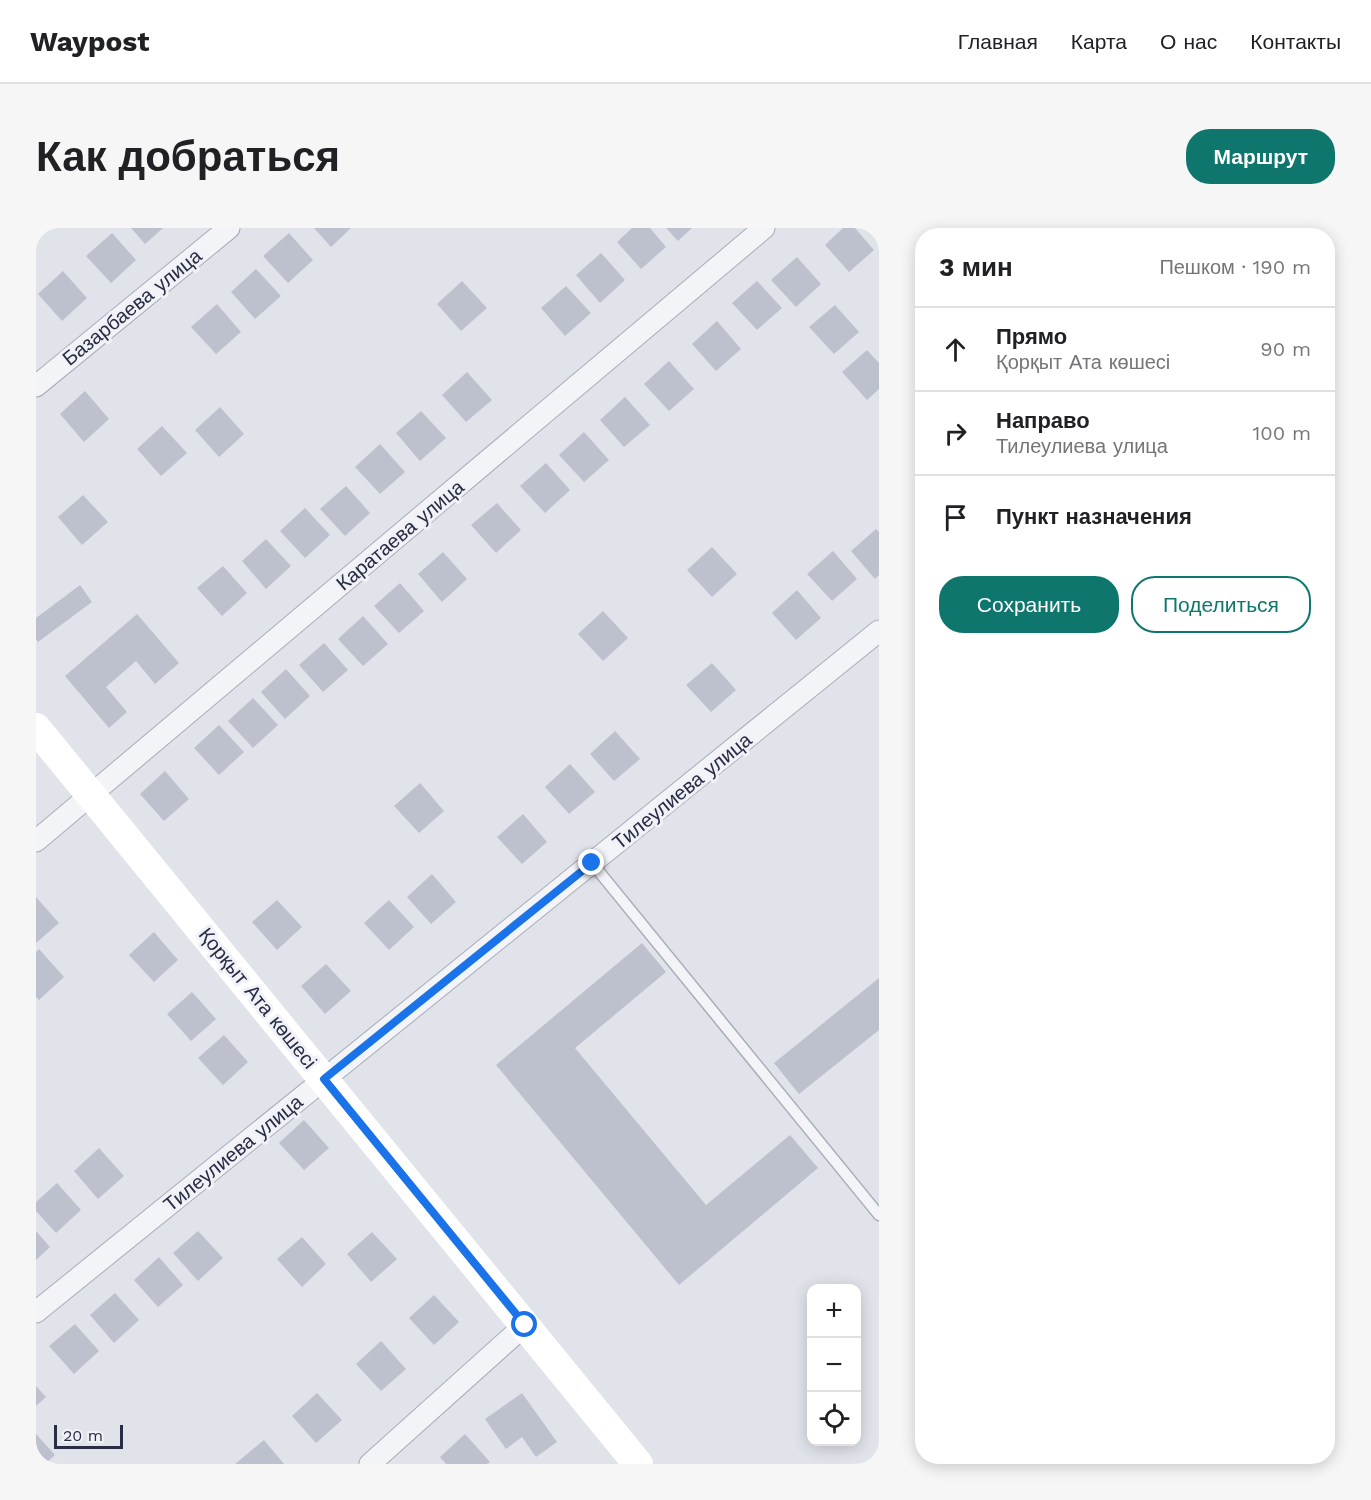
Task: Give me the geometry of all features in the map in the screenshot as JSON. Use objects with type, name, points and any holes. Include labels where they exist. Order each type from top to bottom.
[{"type":"main road","name":"Қорқыт Ата көшесі","points":[[36,728],[638,1464]]},
{"type":"street","name":"Базарбаева улица","points":[[36,386],[229,228]]},
{"type":"street","name":"Каратаева улица","points":[[36,841],[764,228]]},
{"type":"street","name":"Тилеулиева улица","points":[[36,1312],[879,632]]},
{"type":"street","points":[[370,1464],[525,1325]]},
{"type":"lane","points":[[592,863],[879,1215]]},
{"type":"building","points":[[131,228],[163,228],[145,244]]},
{"type":"building","points":[[314,228],[351,228],[331,247]]},
{"type":"building","points":[[632,228],[650,228],[666,247],[641,269],[617,242]]},
{"type":"building","points":[[666,228],[692,228],[678,241]]},
{"type":"building","points":[[843,228],[855,228],[874,250],[849,272],[825,245]]},
{"type":"building","points":[[112,233],[136,260],[111,283],[86,256]]},
{"type":"building","points":[[289,233],[313,260],[288,283],[263,256]]},
{"type":"building","points":[[601,253],[625,280],[600,303],[576,275]]},
{"type":"building","points":[[797,257],[821,284],[796,307],[771,280]]},
{"type":"building","points":[[256,269],[281,296],[255,319],[231,292]]},
{"type":"building","points":[[63,271],[87,298],[62,321],[38,294]]},
{"type":"building","points":[[462,281],[487,308],[461,331],[437,304]]},
{"type":"building","points":[[757,281],[782,308],[757,330],[732,303]]},
{"type":"building","points":[[566,286],[591,313],[565,336],[541,308]]},
{"type":"building","points":[[217,304],[241,332],[216,354],[191,327]]},
{"type":"building","points":[[835,305],[859,332],[834,354],[809,327]]},
{"type":"building","points":[[717,321],[741,349],[716,371],[692,344]]},
{"type":"building","points":[[867,350],[879,363],[879,389],[867,400],[842,372]]},
{"type":"building","points":[[669,361],[694,389],[669,411],[644,384]]},
{"type":"building","points":[[467,372],[492,400],[466,422],[442,395]]},
{"type":"building","points":[[85,391],[109,419],[84,442],[60,414]]},
{"type":"building","points":[[625,397],[650,425],[624,447],[600,420]]},
{"type":"building","points":[[220,407],[244,434],[219,457],[195,430]]},
{"type":"building","points":[[421,411],[446,438],[420,461],[396,433]]},
{"type":"building","points":[[162,426],[187,453],[161,476],[137,449]]},
{"type":"building","points":[[584,432],[609,460],[584,482],[559,455]]},
{"type":"building","points":[[380,444],[405,472],[380,494],[355,467]]},
{"type":"building","points":[[546,463],[570,490],[545,513],[520,486]]},
{"type":"building","points":[[346,486],[370,513],[345,536],[320,509]]},
{"type":"building","points":[[83,495],[108,522],[82,545],[58,517]]},
{"type":"building","points":[[497,503],[521,530],[496,553],[471,525]]},
{"type":"building","points":[[305,508],[330,535],[305,558],[280,531]]},
{"type":"building","points":[[876,529],[879,532],[879,575],[875,579],[851,551]]},
{"type":"building","points":[[266,539],[291,566],[266,589],[242,561]]},
{"type":"building","points":[[712,547],[737,574],[712,597],[687,570]]},
{"type":"building","points":[[833,551],[857,579],[832,601],[807,574]]},
{"type":"building","points":[[443,552],[467,579],[442,602],[418,574]]},
{"type":"building","points":[[223,566],[247,593],[222,616],[197,588]]},
{"type":"building","points":[[400,583],[424,611],[399,633],[374,606]]},
{"type":"building","points":[[80,585],[92,602],[38,642],[36,618]]},
{"type":"building","points":[[797,590],[821,618],[796,640],[772,613]]},
{"type":"building","points":[[603,611],[628,638],[603,661],[578,634]]},
{"type":"building","points":[[137,614],[179,663],[155,684],[136,661],[106,687],[127,712],[109,728],[65,676]]},
{"type":"building","points":[[363,616],[388,644],[363,666],[338,639]]},
{"type":"building","points":[[324,643],[348,670],[323,692],[299,665]]},
{"type":"building","points":[[712,663],[736,690],[711,712],[686,685]]},
{"type":"building","points":[[286,669],[310,696],[285,719],[261,692]]},
{"type":"building","points":[[253,698],[278,725],[253,748],[228,721]]},
{"type":"building","points":[[219,725],[244,752],[219,775],[194,748]]},
{"type":"building","points":[[615,731],[640,759],[614,781],[590,754]]},
{"type":"building","points":[[570,764],[595,792],[569,814],[545,787]]},
{"type":"building","points":[[165,771],[189,799],[164,821],[140,794]]},
{"type":"building","points":[[420,783],[444,811],[419,833],[394,806]]},
{"type":"building","points":[[523,814],[547,842],[522,864],[497,837]]},
{"type":"building","points":[[432,874],[456,902],[431,924],[407,897]]},
{"type":"building","points":[[36,897],[59,923],[36,943]]},
{"type":"building","points":[[277,900],[302,927],[277,950],[252,922]]},
{"type":"building","points":[[389,900],[414,927],[389,950],[364,923]]},
{"type":"building","points":[[154,932],[178,960],[154,982],[129,955]]},
{"type":"building","points":[[642,943],[666,972],[575,1048],[706,1205],[790,1135],[818,1168],[679,1285],[496,1065]]},
{"type":"building","points":[[39,949],[64,977],[39,1000],[36,997],[36,952]]},
{"type":"building","points":[[326,964],[351,991],[325,1014],[301,986]]},
{"type":"building","points":[[879,978],[879,1030],[799,1094],[774,1063]]},
{"type":"building","points":[[192,992],[216,1019],[191,1041],[167,1014]]},
{"type":"building","points":[[224,1035],[248,1062],[223,1085],[198,1058]]},
{"type":"building","points":[[304,1120],[329,1148],[304,1170],[279,1143]]},
{"type":"building","points":[[99,1148],[124,1176],[98,1199],[74,1171]]},
{"type":"building","points":[[57,1183],[81,1210],[56,1233],[36,1211],[36,1202]]},
{"type":"building","points":[[36,1231],[50,1247],[36,1260]]},
{"type":"building","points":[[198,1231],[223,1258],[198,1281],[173,1253]]},
{"type":"building","points":[[372,1232],[397,1259],[371,1282],[347,1254]]},
{"type":"building","points":[[302,1237],[326,1264],[302,1287],[277,1259]]},
{"type":"building","points":[[159,1257],[183,1285],[158,1307],[134,1280]]},
{"type":"building","points":[[115,1293],[139,1320],[114,1343],[90,1315]]},
{"type":"building","points":[[434,1295],[459,1322],[434,1345],[409,1318]]},
{"type":"building","points":[[75,1324],[99,1351],[74,1374],[49,1346]]},
{"type":"building","points":[[381,1341],[406,1369],[381,1391],[356,1364]]},
{"type":"building","points":[[36,1386],[46,1397],[36,1406]]},
{"type":"building","points":[[317,1393],[342,1420],[316,1443],[292,1416]]},
{"type":"building","points":[[522,1393],[557,1442],[536,1457],[522,1437],[506,1449],[485,1419]]},
{"type":"building","points":[[36,1434],[55,1455],[45,1464],[36,1464]]},
{"type":"building","points":[[465,1434],[490,1462],[487,1464],[446,1464],[440,1457]]},
{"type":"building","points":[[264,1440],[284,1464],[235,1464]]},
{"type":"route","points":[[525,1325],[324,1079],[592,863]]}]
